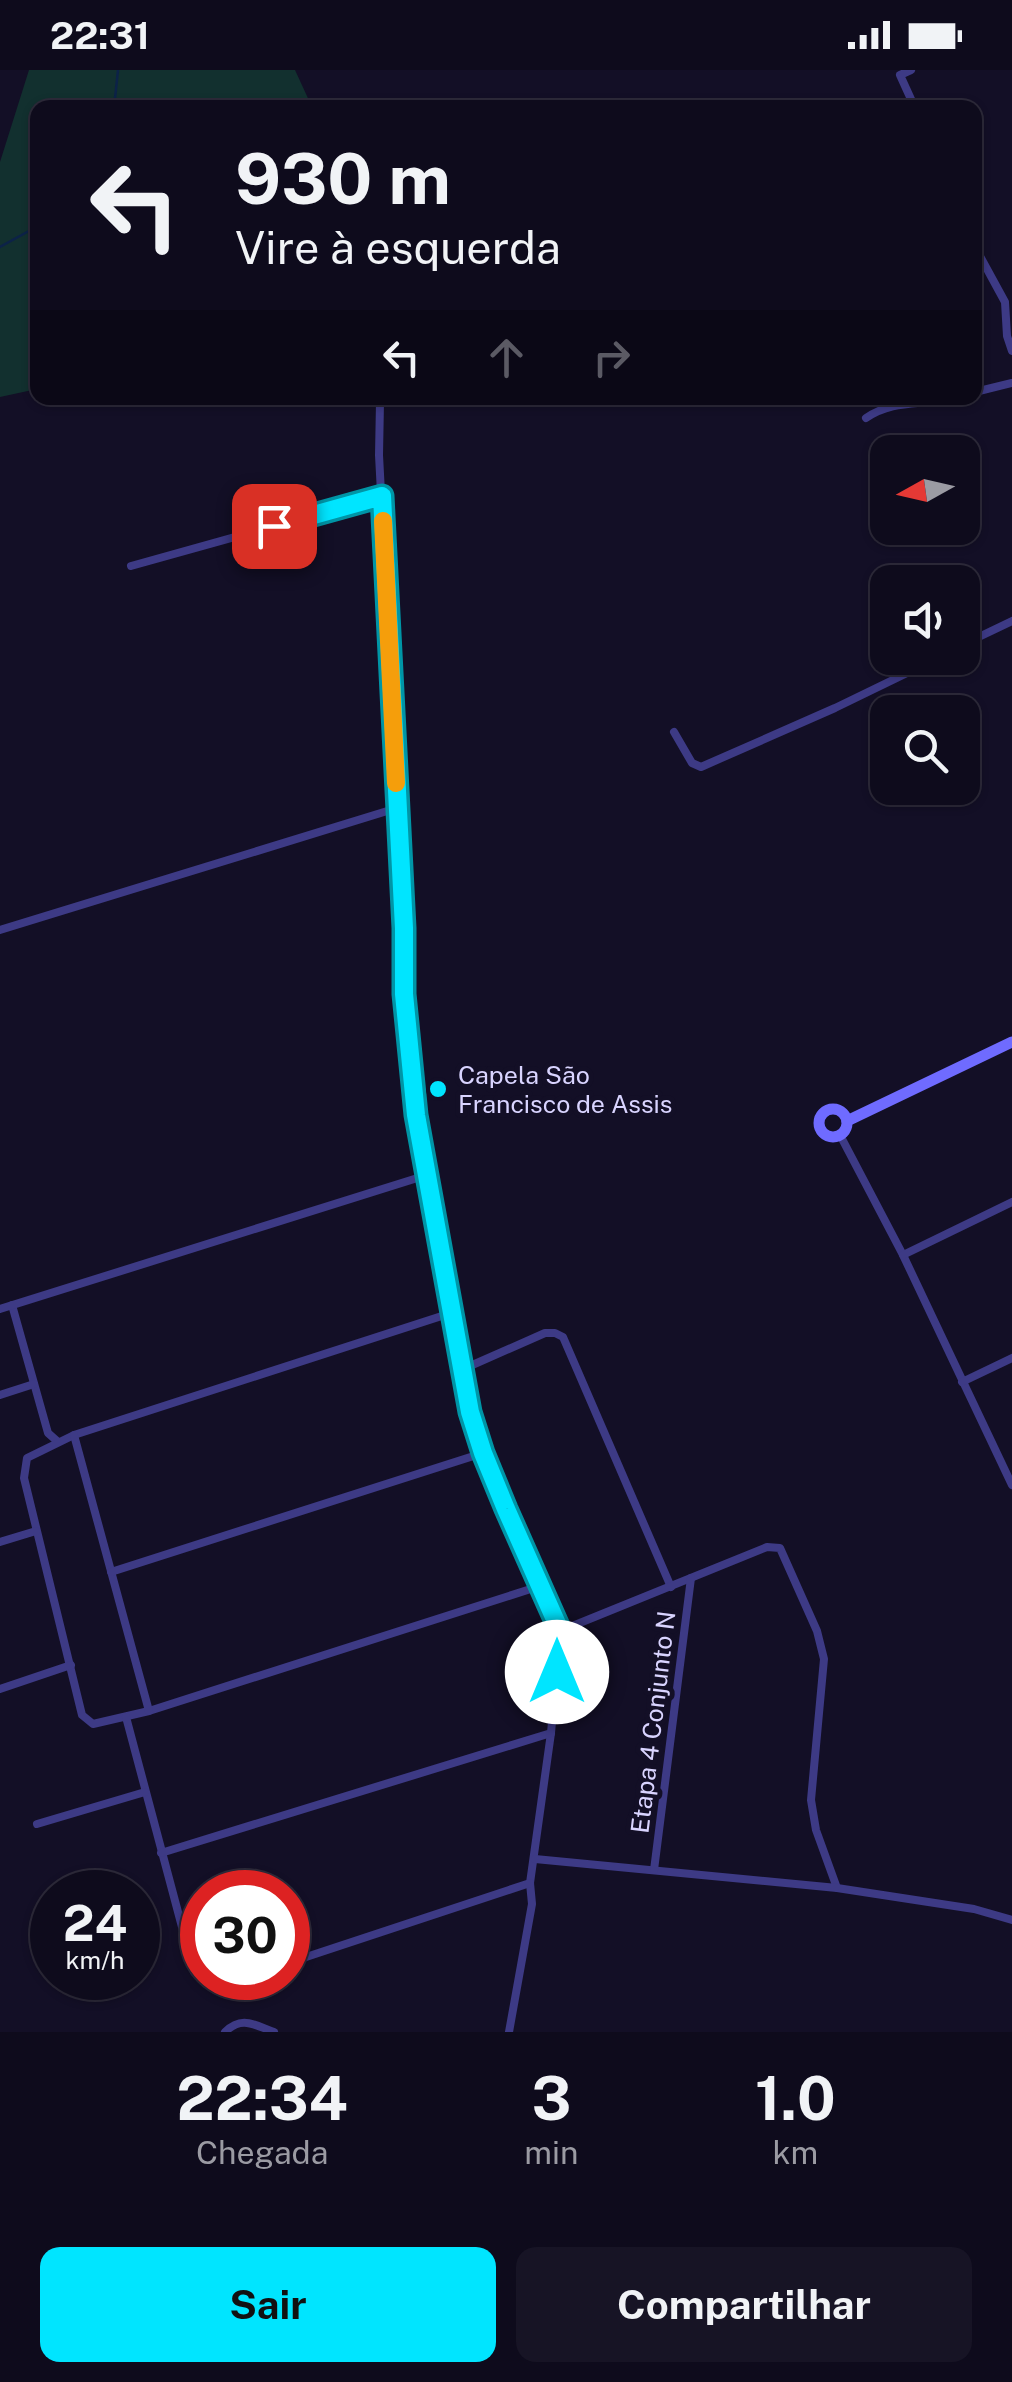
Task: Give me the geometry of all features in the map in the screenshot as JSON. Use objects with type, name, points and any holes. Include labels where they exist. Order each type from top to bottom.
[{"type":"street","points":[[911,70],[900,75],[911,100]]},
{"type":"street","points":[[982,260],[1005,302],[1012,351]]},
{"type":"street","points":[[982,390],[1012,383]]},
{"type":"street","points":[[380,405],[411,1080],[461,1370],[483,1453],[560,1631],[551,1733],[530,1884],[532,1904],[509,2032]]},
{"type":"street","points":[[866,418],[888,405]]},
{"type":"street","points":[[131,566],[382,496]]},
{"type":"street","points":[[980,637],[1012,621]]},
{"type":"street","points":[[674,732],[692,763],[701,767],[903,675]]},
{"type":"street","points":[[0,930],[397,808]]},
{"type":"street","points":[[840,1135],[847,1121],[1012,1042]]},
{"type":"street","points":[[840,1135],[825,1135],[819,1126],[821,1115],[835,1109],[847,1121]]},
{"type":"street","points":[[840,1135],[1012,1486]]},
{"type":"street","points":[[0,1309],[426,1174]]},
{"type":"street","points":[[902,1255],[1012,1202]]},
{"type":"street","points":[[12,1305],[48,1433],[57,1441]]},
{"type":"street","points":[[451,1313],[74,1435],[32,1454],[25,1463],[24,1478],[82,1715],[89,1723],[148,1711],[540,1586]]},
{"type":"street","points":[[461,1370],[545,1333],[555,1332],[563,1338],[671,1587]]},
{"type":"street","points":[[962,1382],[1012,1358]]},
{"type":"street","points":[[0,1395],[34,1384]]},
{"type":"street","points":[[74,1435],[148,1711]]},
{"type":"street","points":[[111,1572],[483,1453]]},
{"type":"street","points":[[0,1542],[36,1531]]},
{"type":"street","points":[[560,1631],[771,1546],[783,1552],[817,1630],[824,1659],[811,1800],[816,1830],[837,1888]]},
{"type":"street","name":"Etapa 4 Conjunto N","points":[[654,1870],[691,1578]]},
{"type":"street","points":[[0,1689],[71,1665]]},
{"type":"street","points":[[126,1717],[180,1921]]},
{"type":"street","points":[[161,1852],[551,1733]]},
{"type":"street","points":[[37,1824],[146,1792]]},
{"type":"street","points":[[535,1859],[837,1888],[959,1906],[1012,1920]]},
{"type":"street","points":[[310,1956],[530,1884]]},
{"type":"street","points":[[226,2032],[242,2021],[274,2032]]},
{"type":"green space","points":[[29,70],[295,70],[309,100],[30,100],[30,391],[0,397],[0,162]]},
{"type":"waterway","points":[[115,100],[118,70]]},
{"type":"waterway","points":[[0,247],[30,230]]},
{"type":"slow traffic","points":[[383,521],[396,783]]},
{"type":"place","name":"Capela São Francisco de Assis","points":[[438,1089]]},
{"type":"route","points":[[274,526],[382,496],[404,994],[416,1115],[470,1412],[506,1509],[560,1631],[557,1672]]}]
